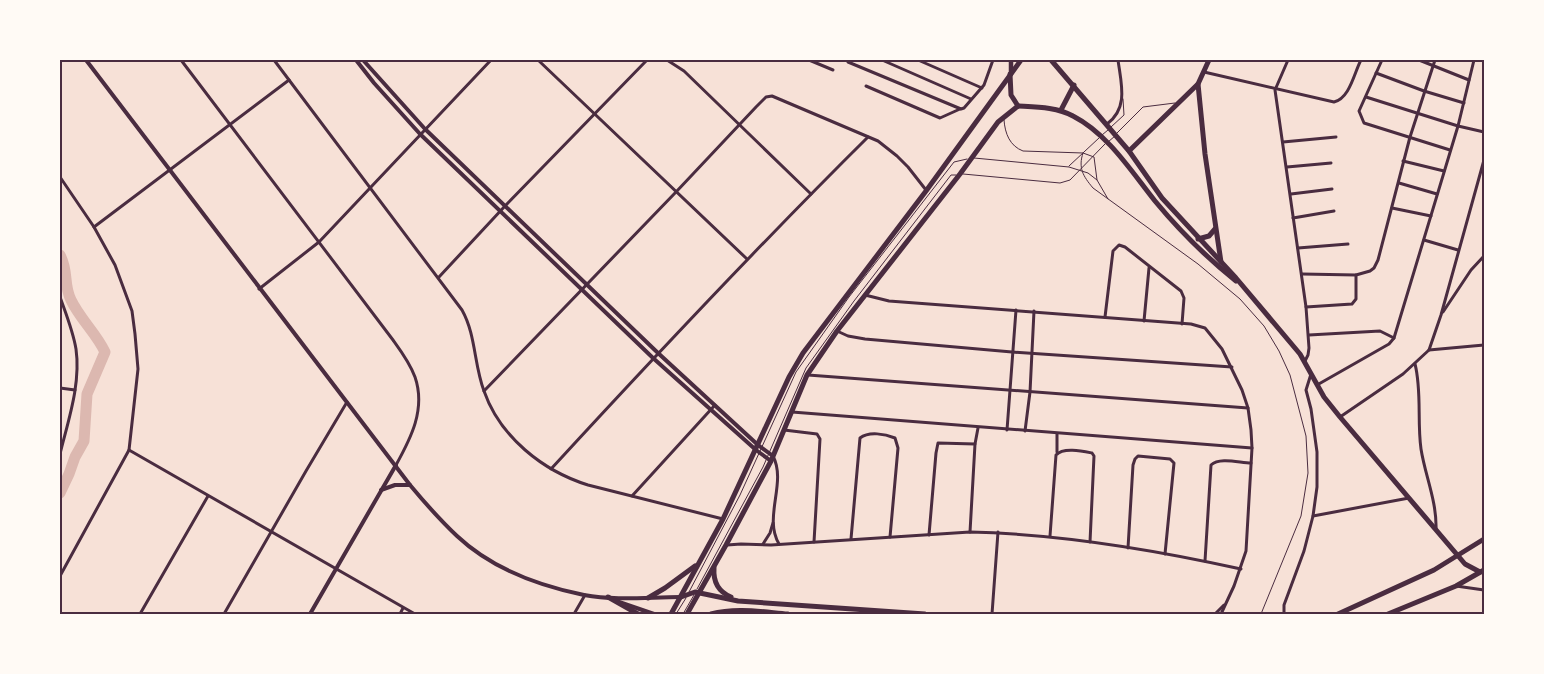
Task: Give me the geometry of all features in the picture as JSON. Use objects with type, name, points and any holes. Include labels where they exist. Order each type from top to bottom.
[{"type":"main road","points":[[1011,60],[1009,84],[1011,95],[1018,106]]},
{"type":"main road","points":[[671,614],[759,449],[789,377],[803,352],[926,191],[1020,60]]},
{"type":"main road","points":[[1051,60],[1109,126],[1162,198],[1248,291],[1300,354],[1324,397],[1340,417],[1465,564],[1482,571]]},
{"type":"main road","points":[[1129,151],[1198,84],[1209,60]]},
{"type":"main road","points":[[1198,84],[1205,154],[1221,262]]},
{"type":"main road","points":[[1061,110],[1074,85]]},
{"type":"main road","points":[[685,614],[726,545],[783,430],[807,375],[837,331],[960,174],[998,122],[1018,106],[1061,110],[1075,117],[1101,136],[1186,235],[1218,267],[1248,291]]},
{"type":"main road","points":[[1186,235],[1199,239],[1209,236],[1215,228]]},
{"type":"main road","points":[[1338,614],[1406,584],[1458,556],[1484,538]]},
{"type":"main road","points":[[648,598],[670,585],[698,564]]},
{"type":"main road","points":[[715,565],[714,577],[721,591],[738,601]]},
{"type":"main road","points":[[1388,614],[1456,586],[1482,571]]},
{"type":"main road","points":[[680,597],[697,593],[738,601],[869,612],[925,614]]},
{"type":"main road","points":[[608,597],[638,614]]},
{"type":"main road","points":[[711,614],[737,610],[788,614]]},
{"type":"street","points":[[86,60],[410,485],[441,521],[458,537],[496,564],[525,578],[585,595],[648,598],[680,597]]},
{"type":"street","points":[[181,60],[393,340],[408,361],[415,376],[418,401],[416,423],[410,440],[310,614]]},
{"type":"street","points":[[274,60],[462,310],[468,323],[484,391],[506,430],[551,470],[567,478],[588,485],[722,518]]},
{"type":"street","points":[[356,60],[420,134],[653,358],[711,410],[770,457],[776,466],[774,532],[779,544]]},
{"type":"street","points":[[363,60],[425,129],[759,449]]},
{"type":"street","points":[[259,289],[319,242],[492,60]]},
{"type":"street","points":[[538,60],[747,259]]},
{"type":"street","points":[[439,277],[647,60]]},
{"type":"street","points":[[667,60],[684,71],[811,194]]},
{"type":"street","points":[[810,60],[833,70]]},
{"type":"street","points":[[882,60],[971,99]]},
{"type":"street","points":[[918,60],[982,88]]},
{"type":"street","points":[[866,86],[940,118],[961,109],[982,88],[993,60]]},
{"type":"street","points":[[1109,126],[1118,115],[1123,100],[1118,60]]},
{"type":"street","points":[[1288,60],[1275,90],[1306,307],[1309,348],[1305,361]]},
{"type":"street","points":[[1204,72],[1328,102],[1338,101],[1347,91],[1361,60]]},
{"type":"street","points":[[1382,60],[1359,112],[1364,123],[1450,150]]},
{"type":"street","points":[[1419,60],[1469,80]]},
{"type":"street","points":[[1302,274],[1356,275],[1370,271],[1376,265],[1384,242],[1403,161],[1435,60]]},
{"type":"street","points":[[1318,385],[1383,348],[1394,338],[1458,126],[1474,60]]},
{"type":"street","points":[[848,62],[961,109]]},
{"type":"street","points":[[1376,73],[1464,104]]},
{"type":"street","points":[[94,228],[289,80]]},
{"type":"street","points":[[484,391],[768,96],[772,96],[878,141],[908,167],[926,191]]},
{"type":"street","points":[[1366,97],[1458,126],[1484,132]]},
{"type":"street","points":[[551,470],[747,259],[868,137]]},
{"type":"street","points":[[1283,142],[1336,137]]},
{"type":"street","points":[[1340,417],[1415,364],[1429,350],[1441,314],[1484,160]]},
{"type":"street","points":[[1403,161],[1444,171]]},
{"type":"street","points":[[1287,167],[1331,163]]},
{"type":"street","points":[[60,177],[94,228],[115,265],[126,291],[136,334],[138,369],[129,450],[60,576]]},
{"type":"street","points":[[1399,183],[1437,194]]},
{"type":"street","points":[[1291,194],[1332,189]]},
{"type":"street","points":[[1392,208],[1430,216]]},
{"type":"street","points":[[1294,218],[1334,211]]},
{"type":"street","points":[[1424,240],[1458,250]]},
{"type":"street","points":[[1298,248],[1348,244]]},
{"type":"street","points":[[1105,317],[1114,248],[1122,245],[1183,293],[1182,324]]},
{"type":"street","points":[[1441,314],[1467,276],[1484,256]]},
{"type":"street","points":[[1144,321],[1149,267]]},
{"type":"street","points":[[1306,307],[1352,304],[1356,299],[1356,275]]},
{"type":"street","points":[[865,295],[889,301],[1105,317],[1206,328],[1222,349],[1233,368],[1248,408],[1252,448],[1246,551],[1221,614]]},
{"type":"street","points":[[60,297],[72,332],[77,368],[75,390],[60,454]]},
{"type":"street","points":[[1007,430],[1016,310]]},
{"type":"street","points":[[1026,431],[1034,312]]},
{"type":"street","points":[[837,331],[848,336],[865,339],[1233,368]]},
{"type":"street","points":[[1309,335],[1380,332],[1394,338]]},
{"type":"street","points":[[1429,350],[1484,345]]},
{"type":"street","points":[[1300,354],[1309,348]]},
{"type":"street","points":[[1415,364],[1419,378],[1419,432],[1421,449],[1425,474],[1436,515],[1436,530]]},
{"type":"street","points":[[1282,614],[1314,516],[1317,487],[1317,452],[1311,409],[1306,390],[1312,374]]},
{"type":"street","points":[[807,375],[1248,408]]},
{"type":"street","points":[[60,388],[75,390]]},
{"type":"street","points":[[224,614],[347,402]]},
{"type":"street","points":[[632,496],[715,405]]},
{"type":"street","points":[[791,412],[1252,448]]},
{"type":"street","points":[[970,532],[975,444],[978,428]]},
{"type":"street","points":[[783,430],[812,432],[817,434],[820,439],[814,542]]},
{"type":"street","points":[[851,539],[860,438],[867,434],[888,435],[895,438],[897,442],[890,537]]},
{"type":"street","points":[[1050,536],[1058,434]]},
{"type":"street","points":[[929,535],[938,443],[975,444]]},
{"type":"street","points":[[129,450],[415,614]]},
{"type":"street","points":[[1057,453],[1064,450],[1092,453],[1094,456],[1090,542]]},
{"type":"street","points":[[1128,548],[1133,465],[1135,459],[1138,456],[1170,459],[1174,463],[1165,554]]},
{"type":"street","points":[[1205,561],[1211,465],[1214,462],[1221,461],[1251,463]]},
{"type":"street","points":[[381,490],[395,485],[410,485]]},
{"type":"street","points":[[140,614],[208,496]]},
{"type":"street","points":[[1314,516],[1409,498]]},
{"type":"street","points":[[763,544],[770,533],[774,520]]},
{"type":"street","points":[[726,545],[779,544],[970,532],[998,532],[1050,536],[1240,568]]},
{"type":"street","points":[[992,614],[998,532]]},
{"type":"street","points":[[1456,586],[1484,590]]},
{"type":"street","points":[[574,614],[585,595]]},
{"type":"street","points":[[608,597],[654,614]]},
{"type":"street","points":[[1215,614],[1226,602]]},
{"type":"street","points":[[400,614],[404,608]]},
{"type":"lane","points":[[1068,166],[1101,136],[1109,126],[1124,115],[1123,100]]},
{"type":"lane","points":[[697,593],[770,457],[800,378],[806,368],[854,301],[951,175],[960,174],[1060,183],[1070,180],[1142,108],[1179,103]]},
{"type":"lane","points":[[1004,116],[1008,136],[1016,148],[1023,151],[1083,153],[1094,157]]},
{"type":"lane","points":[[1083,153],[1080,163],[1081,170],[1093,188],[1198,264],[1240,299],[1264,326],[1290,375],[1306,436],[1308,472],[1301,516],[1261,614]]},
{"type":"lane","points":[[1094,157],[1097,180],[1110,201]]},
{"type":"lane","points":[[676,614],[740,495],[759,449],[796,372],[828,326],[954,162],[971,158],[1068,166],[1081,170],[1097,180]]},
{"type":"waterway","points":[[60,255],[71,300],[105,352],[87,394],[84,441],[60,493]]}]
